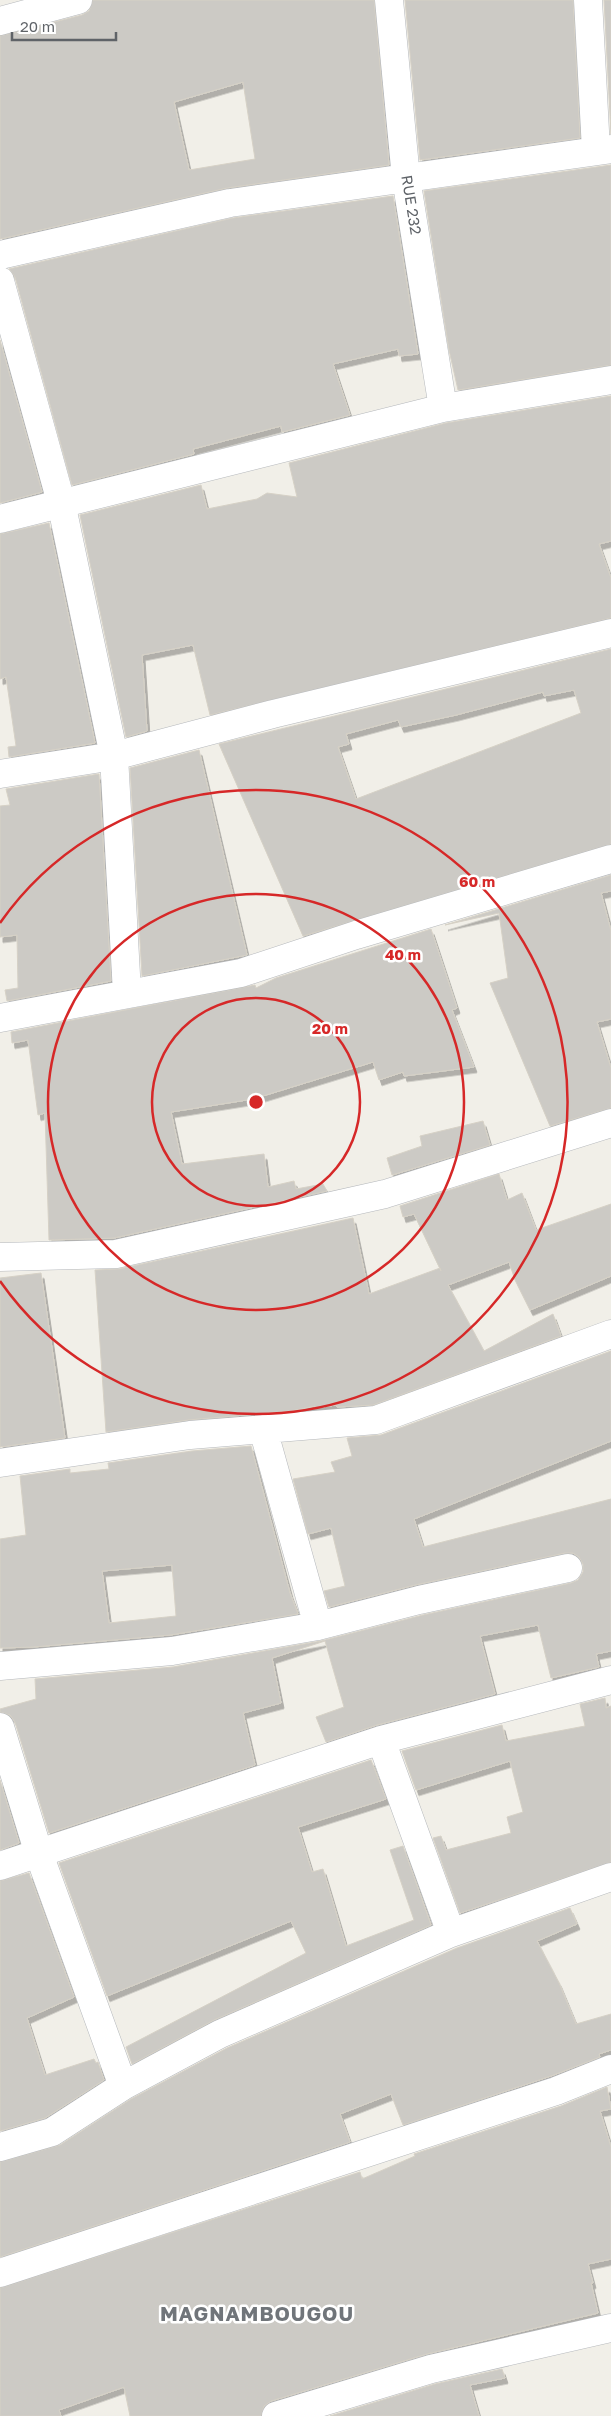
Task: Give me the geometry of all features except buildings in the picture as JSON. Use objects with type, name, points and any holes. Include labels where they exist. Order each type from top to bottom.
[{"type":"street","points":[[0,20],[78,0]]},
{"type":"street","name":"RUE 232","points":[[389,0],[406,178],[443,408]]},
{"type":"street","points":[[0,255],[230,203],[604,149],[588,0]]},
{"type":"street","points":[[0,281],[61,502],[114,756],[128,993]]},
{"type":"street","points":[[0,519],[61,502],[443,408],[611,380]]},
{"type":"street","points":[[0,774],[114,756],[273,714],[611,633]]},
{"type":"street","points":[[0,1018],[241,973],[356,935],[611,859]]},
{"type":"street","points":[[0,1257],[116,1254],[385,1194],[611,1123]]},
{"type":"street","points":[[0,1463],[190,1434],[376,1420],[611,1334]]},
{"type":"street","points":[[263,1429],[318,1626]]},
{"type":"street","points":[[0,1666],[172,1651],[318,1626],[419,1600],[568,1568]]},
{"type":"street","points":[[0,1866],[381,1740],[611,1680]]},
{"type":"street","points":[[0,1727],[39,1854],[123,2086]]},
{"type":"street","points":[[381,1740],[451,1933]]},
{"type":"street","points":[[0,2147],[52,2132],[123,2086],[220,2034],[451,1933],[611,1877]]},
{"type":"street","points":[[0,2273],[556,2091],[611,2069]]},
{"type":"street","points":[[276,2416],[431,2369],[611,2328]]},
{"type":"district","name":"MAGNAMBOUGOU","points":[[257,2314]]}]
